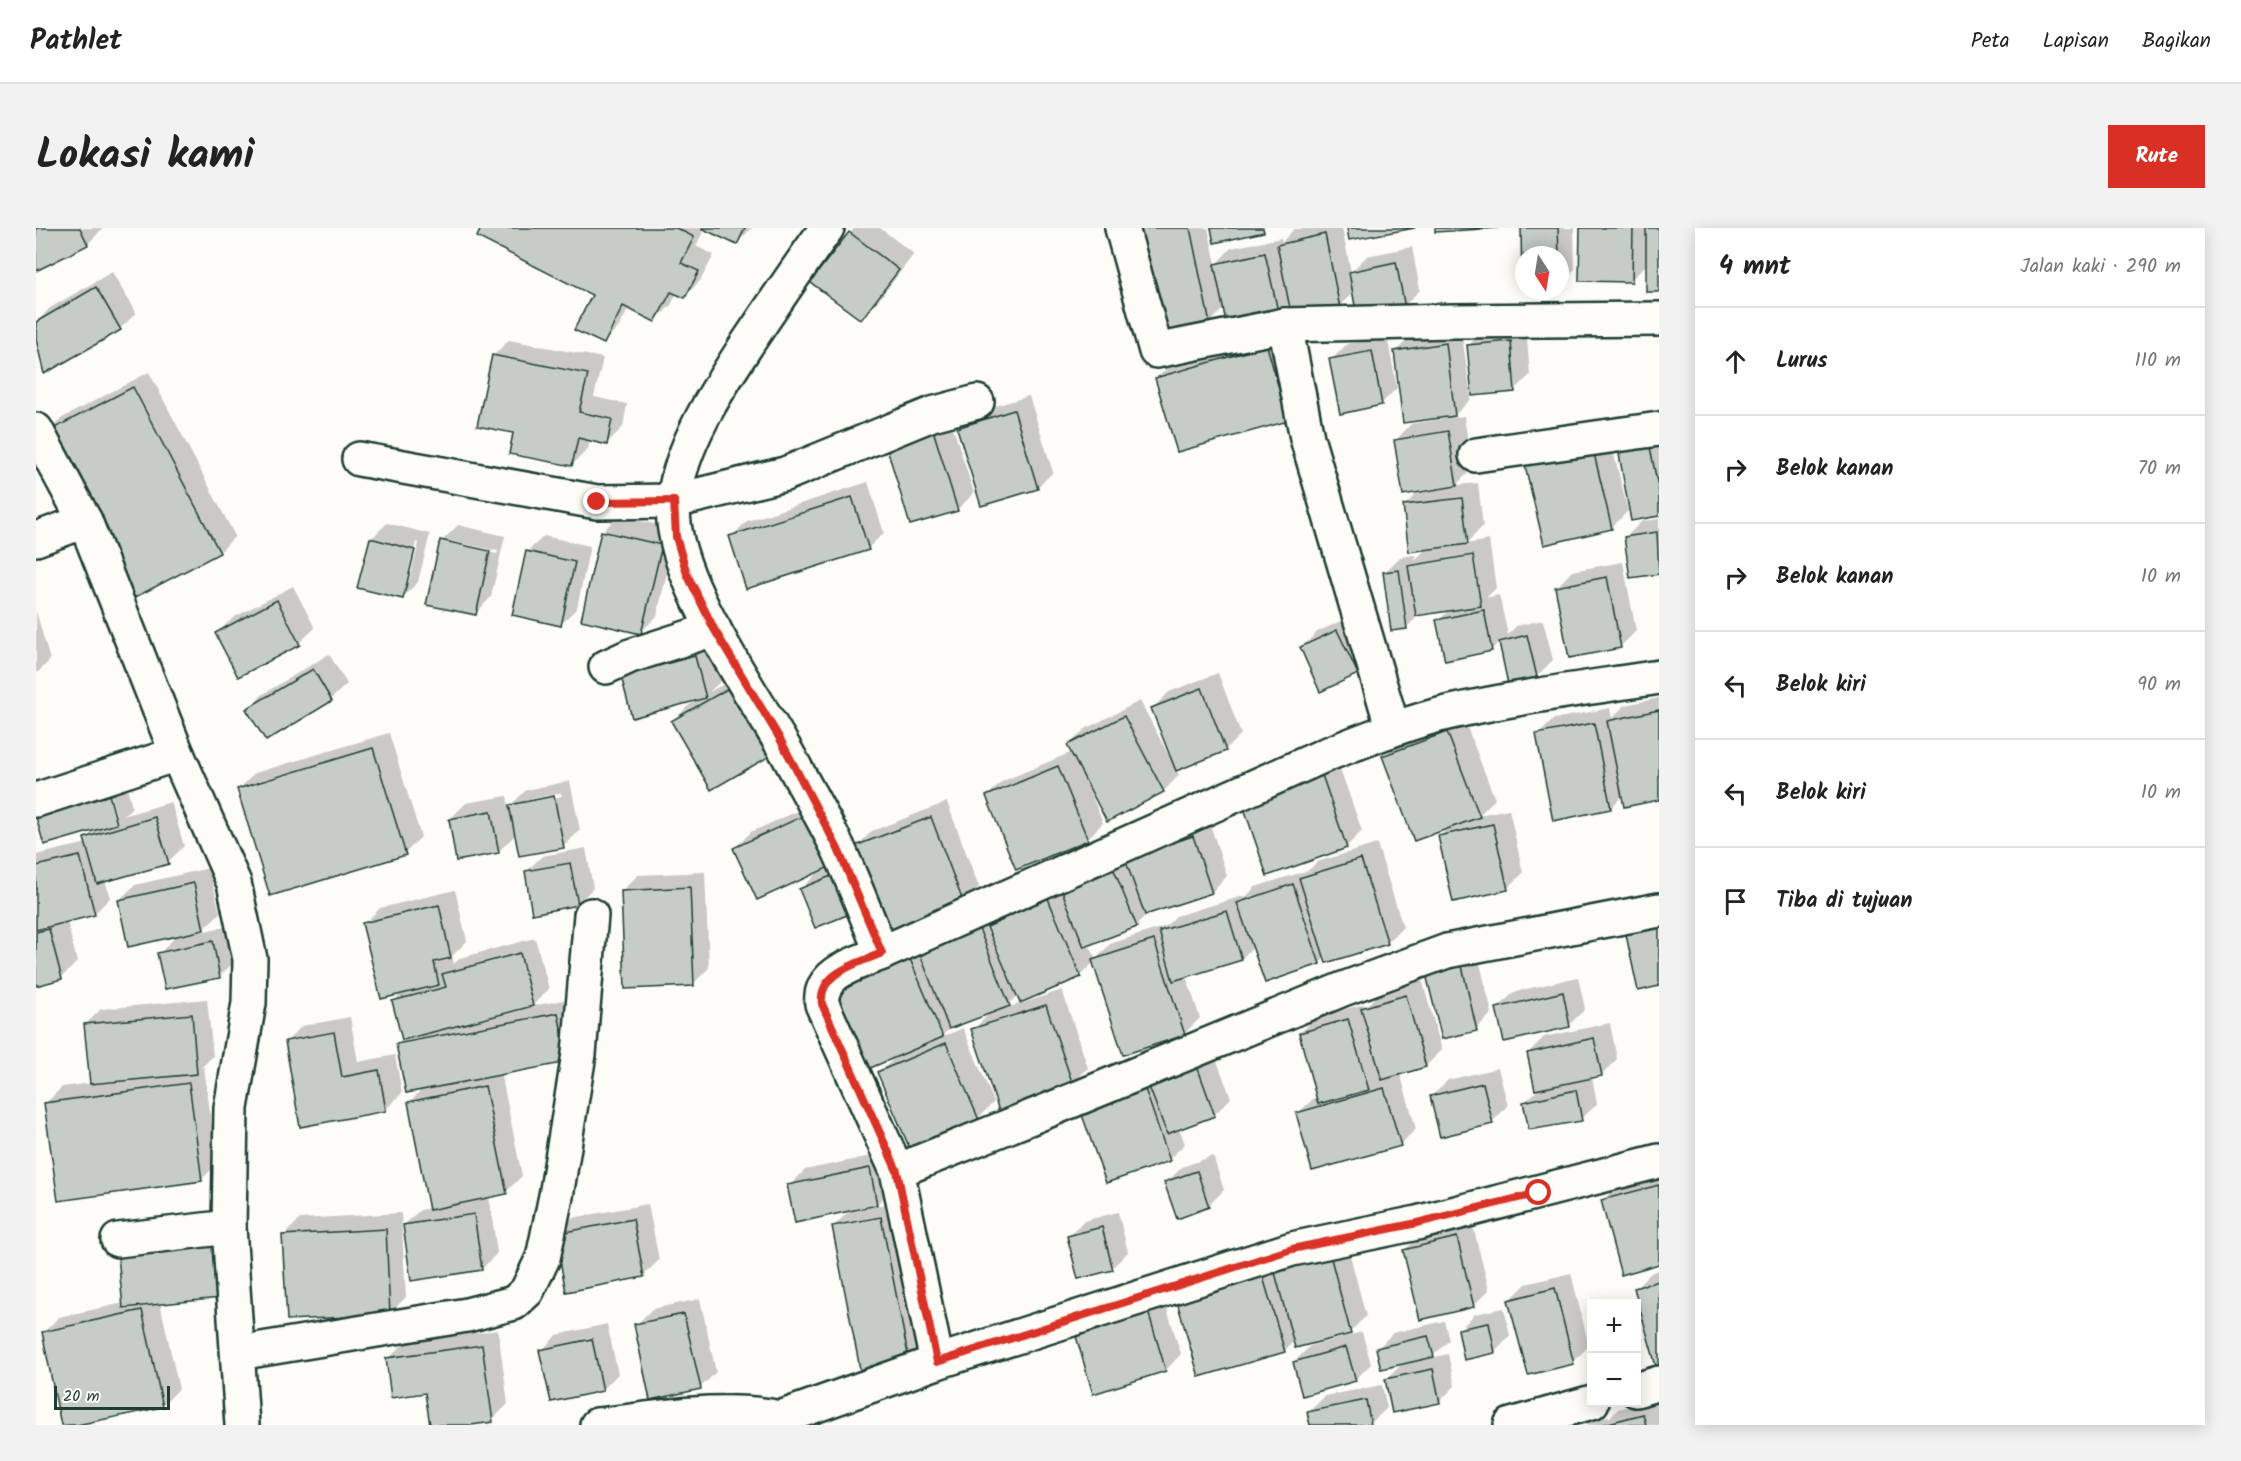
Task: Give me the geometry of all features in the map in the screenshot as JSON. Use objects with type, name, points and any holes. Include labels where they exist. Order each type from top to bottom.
[{"type":"street","points":[[826,228],[781,292],[709,403],[680,473],[674,501],[676,537],[687,574],[714,629],[780,739],[838,849],[882,953]]},
{"type":"street","points":[[1122,228],[1156,351],[1284,325],[1659,319]]},
{"type":"street","points":[[1284,325],[1307,438],[1393,729]]},
{"type":"street","points":[[359,459],[597,502],[674,501],[785,474],[932,414],[977,402]]},
{"type":"street","points":[[1476,455],[1659,429]]},
{"type":"street","points":[[36,430],[85,521],[177,754],[234,883],[250,959],[249,1003],[231,1108],[229,1227],[242,1425]]},
{"type":"street","points":[[36,539],[85,521]]},
{"type":"street","points":[[606,667],[630,656],[714,629]]},
{"type":"street","points":[[937,1362],[897,1171],[822,1004],[821,996],[828,981],[840,971],[1325,755],[1393,729],[1457,711],[1546,694],[1659,677]]},
{"type":"street","points":[[36,800],[177,754]]},
{"type":"street","points":[[897,1171],[1343,988],[1447,951],[1659,910]]},
{"type":"street","points":[[238,1353],[467,1315],[514,1303],[527,1291],[543,1258],[556,1196],[579,1054],[591,915]]},
{"type":"street","points":[[597,1425],[707,1414],[772,1418],[937,1362],[1292,1249],[1417,1223],[1659,1161]]},
{"type":"street","points":[[118,1240],[229,1227]]},
{"type":"street","points":[[1641,1388],[1659,1383]]},
{"type":"street","points":[[1511,1425],[1587,1403]]},
{"type":"building","points":[[36,228],[80,228],[88,245],[36,271]]},
{"type":"building","points":[[481,228],[676,228],[694,237],[681,263],[699,271],[685,298],[671,292],[655,322],[623,306],[604,344],[574,330],[592,295],[477,237]]},
{"type":"building","points":[[701,228],[745,228],[737,245]]},
{"type":"building","points":[[1130,228],[1190,228],[1210,324],[1153,336]]},
{"type":"building","points":[[1211,228],[1263,228],[1264,232],[1214,243]]},
{"type":"building","points":[[1347,228],[1415,228],[1349,240]]},
{"type":"building","points":[[1435,228],[1499,228],[1435,232]]},
{"type":"building","points":[[1521,228],[1558,228],[1559,246],[1521,246]]},
{"type":"building","points":[[1580,228],[1633,228],[1632,282],[1579,281]]},
{"type":"building","points":[[1646,228],[1659,228],[1659,292],[1646,292]]},
{"type":"building","points":[[849,232],[899,270],[861,320],[810,282]]},
{"type":"building","points":[[1325,234],[1340,308],[1292,318],[1277,245]]},
{"type":"building","points":[[1265,253],[1279,316],[1227,327],[1214,264]]},
{"type":"building","points":[[1396,262],[1405,308],[1357,317],[1349,272]]},
{"type":"building","points":[[96,287],[121,330],[44,374],[36,339],[36,322]]},
{"type":"building","points":[[1511,341],[1515,392],[1472,396],[1467,345]]},
{"type":"building","points":[[1446,343],[1455,416],[1403,423],[1394,351]]},
{"type":"building","points":[[1267,346],[1288,421],[1177,452],[1155,378]]},
{"type":"building","points":[[1372,351],[1382,405],[1340,414],[1329,359]]},
{"type":"building","points":[[492,355],[588,374],[579,412],[612,419],[607,445],[578,438],[572,466],[509,454],[513,433],[477,426]]},
{"type":"building","points":[[133,387],[220,553],[132,599],[45,433]]},
{"type":"building","points":[[1014,410],[1038,489],[981,506],[957,428]]},
{"type":"building","points":[[933,430],[958,511],[910,525],[886,445]]},
{"type":"building","points":[[1448,431],[1457,486],[1403,495],[1394,440]]},
{"type":"building","points":[[1591,441],[1612,529],[1544,545],[1523,457]]},
{"type":"building","points":[[1649,442],[1659,492],[1659,516],[1631,521],[1618,448]]},
{"type":"building","points":[[852,497],[869,550],[746,589],[729,536]]},
{"type":"building","points":[[1462,498],[1468,544],[1409,552],[1403,505]]},
{"type":"building","points":[[601,531],[662,545],[641,634],[581,620]]},
{"type":"building","points":[[1657,532],[1659,574],[1630,578],[1624,537]]},
{"type":"building","points":[[370,538],[415,550],[403,599],[357,588]]},
{"type":"building","points":[[440,540],[490,551],[476,615],[426,605]]},
{"type":"building","points":[[526,551],[575,562],[561,626],[512,615]]},
{"type":"building","points":[[1473,555],[1481,606],[1416,616],[1408,566]]},
{"type":"building","points":[[1399,570],[1407,629],[1391,631],[1383,572]]},
{"type":"building","points":[[1607,577],[1621,648],[1569,658],[1555,587]]},
{"type":"building","points":[[277,600],[300,645],[238,677],[215,633]]},
{"type":"building","points":[[1484,610],[1492,651],[1445,661],[1436,620]]},
{"type":"building","points":[[1337,630],[1358,674],[1320,692],[1300,647]]},
{"type":"building","points":[[1527,635],[1537,677],[1508,684],[1499,642]]},
{"type":"building","points":[[695,656],[706,698],[632,718],[621,676]]},
{"type":"building","points":[[313,669],[332,701],[266,741],[246,709]]},
{"type":"building","points":[[736,684],[775,753],[711,790],[671,721]]},
{"type":"building","points":[[1202,688],[1226,751],[1176,771],[1151,708]]},
{"type":"building","points":[[1659,710],[1659,800],[1624,807],[1607,721]]},
{"type":"building","points":[[1124,716],[1164,792],[1107,822],[1067,745]]},
{"type":"building","points":[[1594,723],[1611,809],[1553,821],[1536,734]]},
{"type":"building","points":[[1447,732],[1480,817],[1414,841],[1382,756]]},
{"type":"building","points":[[373,748],[406,855],[270,896],[237,789]]},
{"type":"building","points":[[1058,766],[1088,840],[1016,870],[986,796]]},
{"type":"building","points":[[1322,775],[1347,848],[1267,876],[1242,802]]},
{"type":"building","points":[[107,787],[117,824],[44,845],[36,817],[36,807]]},
{"type":"building","points":[[554,796],[564,848],[519,856],[509,805]]},
{"type":"building","points":[[491,811],[499,853],[456,861],[449,819]]},
{"type":"building","points":[[812,812],[836,864],[757,900],[733,848]]},
{"type":"building","points":[[155,817],[169,864],[97,884],[84,838]]},
{"type":"building","points":[[931,817],[964,904],[888,933],[855,846]]},
{"type":"building","points":[[1493,824],[1508,890],[1453,902],[1438,836]]},
{"type":"building","points":[[1193,836],[1212,893],[1145,915],[1125,859]]},
{"type":"building","points":[[80,856],[95,915],[36,930],[36,866]]},
{"type":"building","points":[[1361,859],[1388,944],[1326,963],[1299,878]]},
{"type":"building","points":[[570,863],[578,905],[532,914],[525,871]]},
{"type":"building","points":[[1114,870],[1137,927],[1084,947],[1062,891]]},
{"type":"building","points":[[836,874],[852,913],[815,928],[799,889]]},
{"type":"building","points":[[194,883],[204,930],[128,947],[118,900]]},
{"type":"building","points":[[1293,884],[1320,964],[1265,983],[1237,903]]},
{"type":"building","points":[[690,887],[694,986],[625,989],[621,891]]},
{"type":"building","points":[[1044,889],[1081,977],[1020,1003],[987,927],[1003,920],[998,909]]},
{"type":"building","points":[[439,905],[451,958],[434,962],[439,985],[381,999],[362,923]]},
{"type":"building","points":[[1227,911],[1242,960],[1173,981],[1159,931]]},
{"type":"building","points":[[1659,923],[1659,986],[1638,991],[1625,930]]},
{"type":"building","points":[[978,926],[1010,1006],[949,1029],[918,949]]},
{"type":"building","points":[[49,929],[62,979],[36,986],[36,932]]},
{"type":"building","points":[[1154,940],[1185,1035],[1123,1055],[1092,960]]},
{"type":"building","points":[[213,941],[220,978],[165,989],[157,953]]},
{"type":"building","points":[[520,953],[533,1006],[402,1040],[392,1001],[446,987],[442,974]]},
{"type":"building","points":[[910,959],[943,1037],[868,1069],[834,993]]},
{"type":"building","points":[[1462,966],[1477,1031],[1442,1039],[1426,974]]},
{"type":"building","points":[[1563,992],[1570,1027],[1504,1042],[1496,1008]]},
{"type":"building","points":[[1406,995],[1426,1067],[1382,1080],[1361,1008]]},
{"type":"building","points":[[1046,1005],[1073,1085],[999,1111],[971,1029]]},
{"type":"building","points":[[558,1013],[568,1062],[406,1093],[396,1044]]},
{"type":"building","points":[[192,1014],[197,1074],[90,1084],[84,1024]]},
{"type":"building","points":[[1348,1019],[1369,1090],[1318,1104],[1299,1033]]},
{"type":"building","points":[[334,1032],[342,1077],[379,1070],[386,1111],[300,1127],[285,1041]]},
{"type":"building","points":[[1594,1038],[1602,1076],[1535,1090],[1527,1053]]},
{"type":"building","points":[[946,1043],[979,1120],[910,1149],[877,1072]]},
{"type":"building","points":[[1197,1066],[1215,1116],[1167,1134],[1148,1084]]},
{"type":"building","points":[[189,1083],[202,1181],[58,1201],[44,1103]]},
{"type":"building","points":[[1483,1083],[1493,1124],[1440,1137],[1430,1096]]},
{"type":"building","points":[[485,1086],[507,1194],[429,1210],[408,1102]]},
{"type":"building","points":[[1384,1088],[1401,1146],[1312,1171],[1296,1113]]},
{"type":"building","points":[[1145,1089],[1170,1161],[1106,1183],[1081,1112]]},
{"type":"building","points":[[1576,1090],[1582,1121],[1529,1130],[1523,1102]]},
{"type":"building","points":[[870,1168],[877,1205],[795,1223],[787,1185]]},
{"type":"building","points":[[1197,1171],[1209,1207],[1177,1219],[1164,1182]]},
{"type":"building","points":[[1659,1185],[1659,1264],[1621,1275],[1601,1200]]},
{"type":"building","points":[[474,1214],[482,1270],[411,1281],[403,1225]]},
{"type":"building","points":[[881,1217],[910,1365],[861,1374],[832,1226]]},
{"type":"building","points":[[633,1219],[644,1277],[566,1292],[555,1234]]},
{"type":"building","points":[[1102,1227],[1113,1270],[1078,1279],[1067,1236]]},
{"type":"building","points":[[386,1229],[390,1315],[287,1320],[282,1235]]},
{"type":"building","points":[[224,1234],[230,1297],[123,1308],[117,1245]]},
{"type":"building","points":[[1457,1237],[1474,1307],[1420,1320],[1403,1250]]},
{"type":"building","points":[[1329,1251],[1351,1334],[1295,1348],[1273,1265]]},
{"type":"building","points":[[1261,1270],[1285,1352],[1199,1377],[1175,1295]]},
{"type":"building","points":[[1659,1281],[1659,1365],[1656,1366],[1641,1313],[1641,1299],[1637,1299],[1634,1288]]},
{"type":"building","points":[[1555,1288],[1574,1364],[1528,1375],[1508,1300]]},
{"type":"building","points":[[142,1310],[163,1407],[77,1425],[61,1425],[42,1332]]},
{"type":"building","points":[[1148,1311],[1166,1371],[1093,1394],[1075,1333]]},
{"type":"building","points":[[684,1314],[701,1389],[650,1400],[634,1324]]},
{"type":"building","points":[[1489,1323],[1495,1353],[1464,1360],[1458,1329]]},
{"type":"building","points":[[1428,1336],[1434,1357],[1381,1369],[1376,1348]]},
{"type":"building","points":[[592,1339],[603,1391],[551,1402],[539,1350]]},
{"type":"building","points":[[482,1345],[493,1422],[471,1425],[430,1425],[425,1393],[391,1398],[386,1358]]},
{"type":"building","points":[[1346,1347],[1356,1381],[1302,1396],[1293,1362]]},
{"type":"building","points":[[1433,1369],[1440,1403],[1392,1413],[1385,1379]]},
{"type":"building","points":[[1366,1400],[1371,1425],[1310,1425],[1307,1412]]},
{"type":"building","points":[[1643,1414],[1646,1425],[1601,1425]]},
{"type":"route","points":[[597,502],[674,501],[676,537],[687,574],[714,629],[780,739],[838,849],[882,953],[840,971],[828,981],[821,996],[822,1004],[897,1171],[937,1362],[1292,1249],[1417,1223],[1539,1193]]}]
